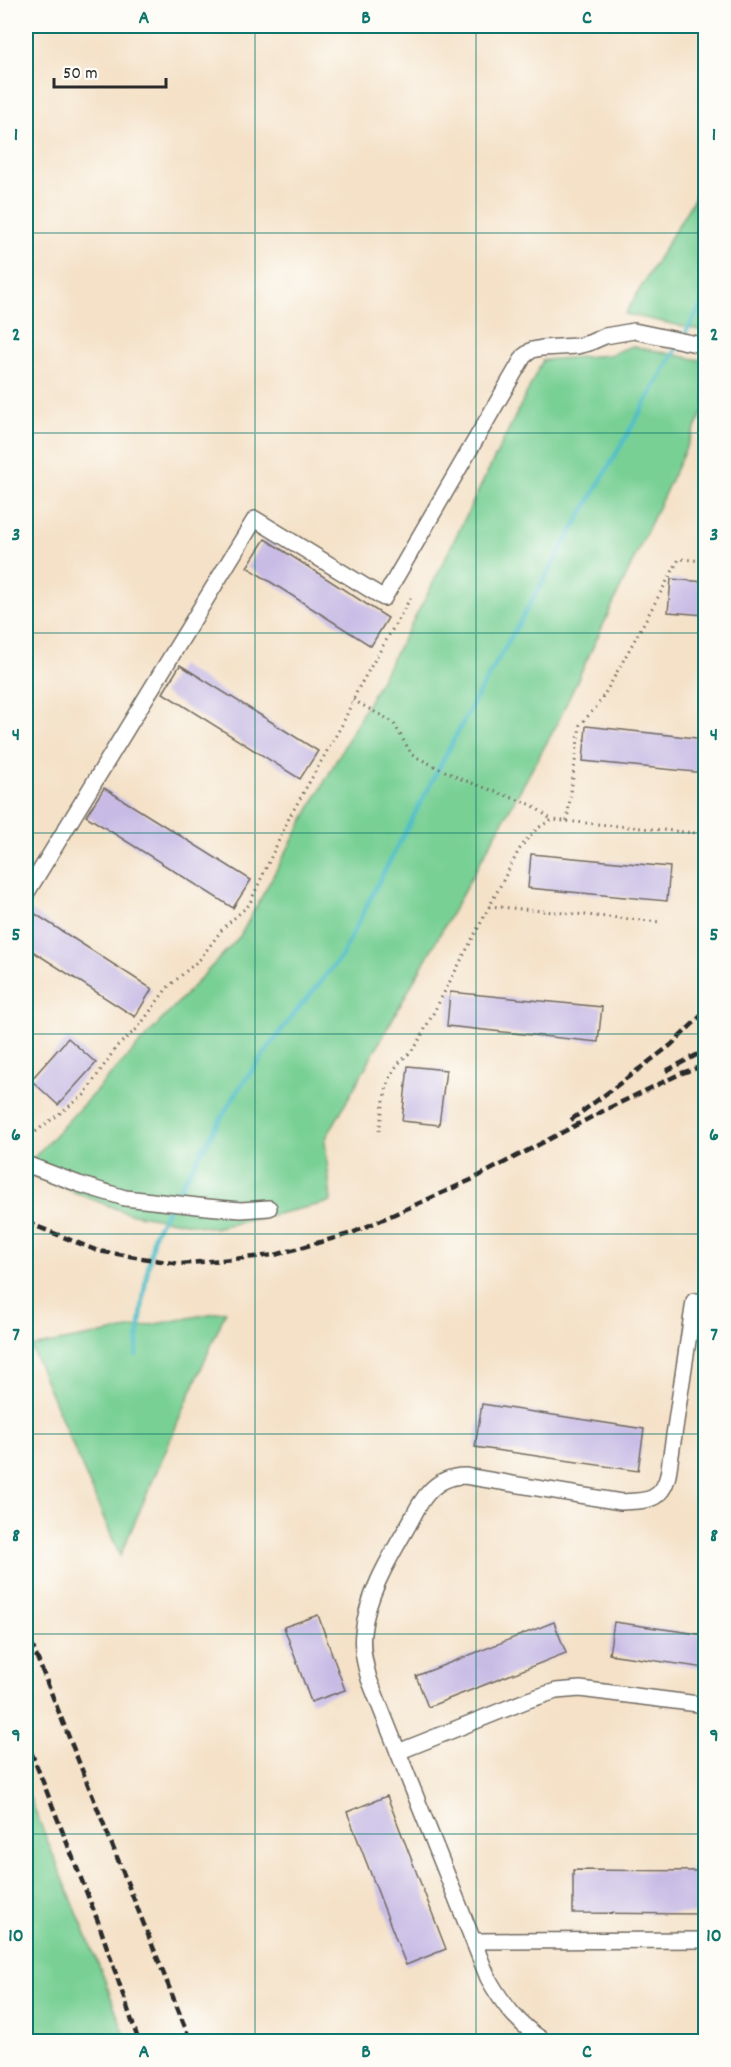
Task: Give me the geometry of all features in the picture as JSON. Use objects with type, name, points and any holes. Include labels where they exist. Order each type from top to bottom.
[{"type":"street","points":[[26,894],[255,519],[384,598],[524,356],[532,350],[577,346],[605,336],[634,331],[705,346]]},
{"type":"street","points":[[26,1164],[104,1192],[140,1200],[241,1210],[269,1208]]},
{"type":"street","points":[[546,2042],[508,2011],[488,1978],[369,1678],[364,1661],[362,1636],[381,1574],[423,1499],[439,1483],[457,1476],[621,1502],[653,1498],[661,1492],[668,1475],[694,1301],[705,1302]]},
{"type":"street","points":[[398,1752],[556,1691],[580,1689],[705,1705]]},
{"type":"street","points":[[474,1941],[705,1940]]},
{"type":"path","points":[[567,821],[580,725],[598,705],[679,559],[705,561]]},
{"type":"path","points":[[26,1139],[84,1095],[117,1046],[138,1028],[167,988],[200,959],[224,927],[249,905],[289,818],[343,723],[384,642],[411,597]]},
{"type":"path","points":[[353,700],[393,723],[412,754],[461,779],[532,805],[553,820]]},
{"type":"path","points":[[379,1131],[392,1074],[399,1063],[416,1046],[519,850],[530,835],[541,825],[553,820],[696,833]]},
{"type":"path","points":[[489,906],[660,922]]},
{"type":"green space","points":[[705,181],[705,331],[625,314],[694,199]]},
{"type":"green space","points":[[632,346],[705,361],[705,407],[556,726],[325,1140],[331,1202],[214,1228],[127,1213],[26,1173],[26,1166],[240,936],[426,597],[543,360],[609,355]]},
{"type":"green space","points":[[226,1311],[120,1556],[31,1347]]},
{"type":"green space","points":[[26,1789],[104,1978],[127,2041],[26,2041]]},
{"type":"building","points":[[265,539],[388,618],[371,646],[247,567]]},
{"type":"building","points":[[671,579],[705,582],[705,615],[668,612]]},
{"type":"building","points":[[180,665],[318,751],[300,779],[163,693]]},
{"type":"building","points":[[586,726],[705,739],[705,773],[583,761]]},
{"type":"building","points":[[104,788],[251,880],[233,908],[86,816]]},
{"type":"building","points":[[531,854],[670,867],[667,901],[528,888]]},
{"type":"building","points":[[26,908],[152,989],[135,1017],[26,947]]},
{"type":"building","points":[[450,992],[602,1007],[598,1042],[447,1026]]},
{"type":"building","points":[[68,1038],[96,1063],[58,1105],[31,1080]]},
{"type":"building","points":[[408,1066],[446,1070],[439,1125],[402,1121]]},
{"type":"building","points":[[482,1404],[644,1429],[638,1471],[475,1447]]},
{"type":"building","points":[[318,1615],[345,1690],[311,1702],[284,1627]]},
{"type":"building","points":[[554,1622],[566,1653],[428,1707],[416,1676]]},
{"type":"building","points":[[614,1622],[705,1635],[705,1668],[609,1654]]},
{"type":"building","points":[[387,1796],[446,1949],[406,1965],[347,1812]]},
{"type":"building","points":[[573,1870],[705,1871],[705,1914],[573,1913]]},
{"type":"waterway","points":[[173,1199],[238,1090],[289,1020],[341,957],[475,700],[706,297]]},
{"type":"waterway","points":[[136,1355],[154,1234],[169,1207]]},
{"type":"railway","points":[[571,1120],[671,1045],[706,1011]]},
{"type":"railway","points":[[666,1071],[706,1050]]},
{"type":"railway","points":[[26,1222],[98,1251],[180,1264],[275,1255],[352,1233],[471,1180],[609,1108],[682,1073],[706,1065]]},
{"type":"railway","points":[[26,1630],[191,2042]]},
{"type":"railway","points":[[26,1739],[99,1924],[139,2042]]}]
